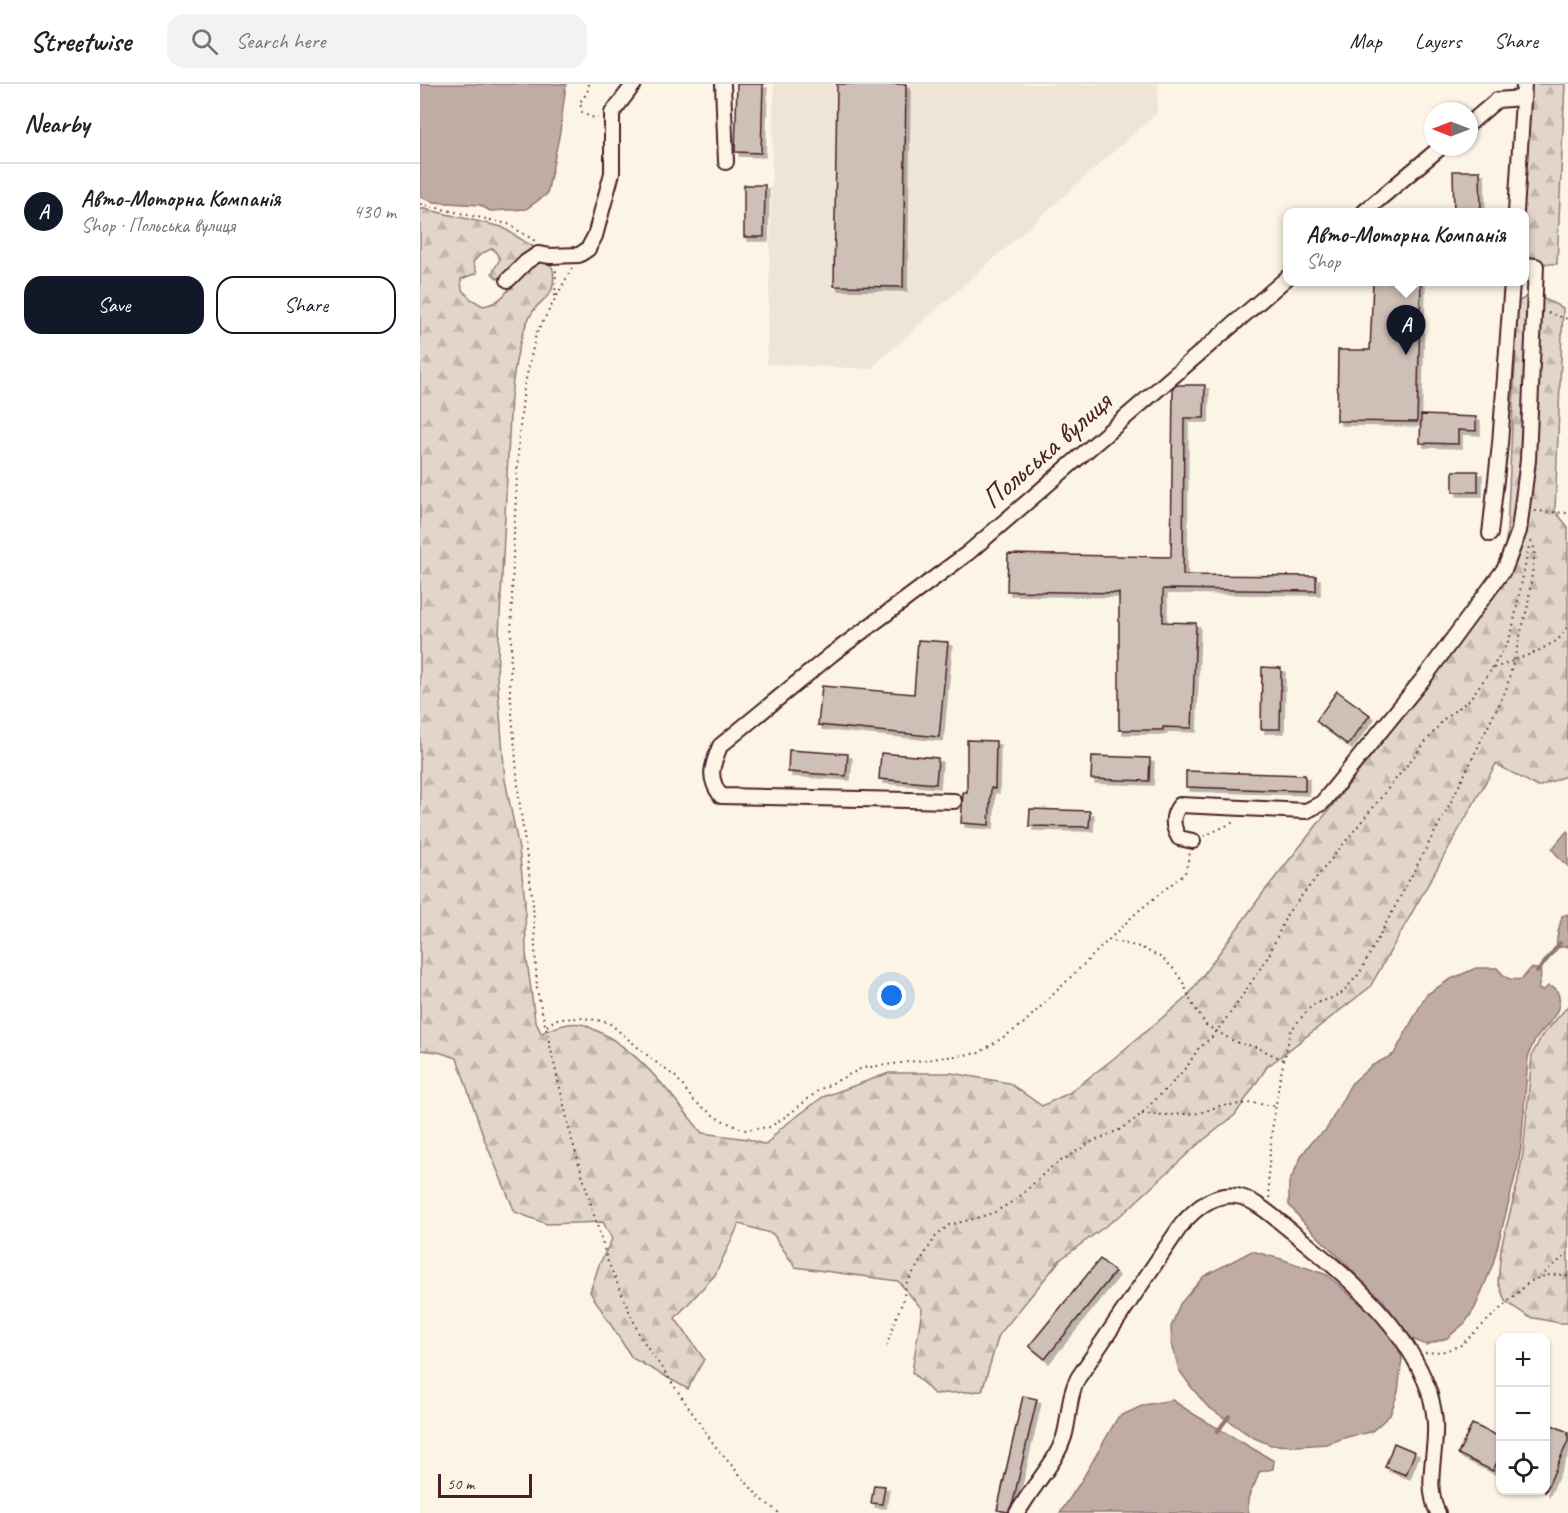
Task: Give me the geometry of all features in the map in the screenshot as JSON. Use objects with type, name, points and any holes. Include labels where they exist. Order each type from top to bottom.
[{"type":"street","points":[[508,280],[526,262],[538,254],[579,255],[588,249],[595,236],[612,172],[612,112],[633,84]]},
{"type":"street","points":[[723,84],[726,162]]},
{"type":"street","points":[[1516,208],[1524,84]]},
{"type":"street","points":[[1478,116],[1497,100],[1523,98]]},
{"type":"street","points":[[1370,208],[1430,156]]},
{"type":"street","points":[[1193,841],[1179,838],[1173,829],[1174,812],[1180,805],[1306,811],[1322,804],[1427,674],[1505,568],[1519,531],[1528,460],[1536,266],[1529,265]]},
{"type":"street","name":"Польська вулиця","points":[[954,801],[721,796],[713,785],[712,765],[720,746],[832,654],[968,553],[1283,280]]},
{"type":"street","points":[[1490,534],[1500,444],[1512,286]]},
{"type":"street","points":[[1017,1513],[1051,1465],[1063,1439],[1069,1419],[1073,1387],[1078,1378],[1182,1224],[1195,1210],[1207,1202],[1237,1196],[1253,1203],[1272,1216],[1351,1282],[1389,1323],[1408,1350],[1424,1380],[1434,1410],[1436,1433],[1431,1478],[1432,1496],[1438,1513]]},
{"type":"path","points":[[589,84],[587,93],[580,102],[582,112],[590,117],[602,118],[612,112]]},
{"type":"path","points":[[420,204],[508,224],[529,236],[550,256],[556,267],[555,299]]},
{"type":"path","points":[[579,255],[537,334],[525,388],[520,427],[513,554],[510,689],[519,798],[533,903],[537,990],[572,1140],[608,1262],[640,1336],[715,1446],[759,1497],[779,1513]]},
{"type":"path","points":[[1534,308],[1568,319]]},
{"type":"path","points":[[1522,508],[1537,512],[1568,513]]},
{"type":"path","points":[[887,1346],[903,1301],[906,1284],[936,1236],[949,1225],[995,1212],[1017,1199],[1050,1168],[1091,1142],[1119,1130],[1142,1114],[1188,1065],[1198,1049],[1216,1032],[1269,955],[1287,914],[1427,739],[1445,718],[1469,700],[1492,669],[1512,631],[1529,543],[1528,534],[1534,550],[1528,605],[1506,690],[1454,796],[1359,974],[1340,995],[1312,1005],[1291,1030],[1272,1130],[1269,1175],[1272,1216]]},
{"type":"path","points":[[1492,669],[1558,640],[1568,626]]},
{"type":"path","points":[[546,1027],[556,1019],[583,1018],[608,1022],[677,1078],[693,1100],[717,1118],[744,1130],[770,1127],[819,1090],[862,1068],[979,1053],[1022,1025],[1136,913],[1185,873],[1193,841],[1241,818]]},
{"type":"path","points":[[1108,940],[1140,947],[1162,958],[1183,982],[1191,1002],[1206,1025],[1235,1042],[1256,1047],[1284,1060]]},
{"type":"path","points":[[1142,1114],[1200,1113],[1219,1106],[1252,1103],[1276,1106]]},
{"type":"path","points":[[1419,1370],[1419,1358],[1422,1354],[1445,1351],[1461,1345],[1528,1282],[1568,1254]]},
{"type":"path","points":[[1538,1277],[1554,1273],[1568,1276]]},
{"type":"shaded area","points":[[420,84],[566,84],[560,132],[547,194],[526,209],[490,211],[480,205],[433,202],[420,197]]},
{"type":"shaded area","points":[[774,84],[1158,84],[1157,113],[870,369],[767,364]]},
{"type":"shaded area","points":[[1568,832],[1568,866],[1552,849]]},
{"type":"shaded area","points":[[1568,914],[1568,947],[1557,948],[1562,916]]},
{"type":"shaded area","points":[[1476,968],[1497,968],[1513,980],[1522,979],[1531,968],[1540,970],[1539,990],[1544,990],[1548,986],[1555,988],[1559,1001],[1552,1020],[1530,1049],[1521,1148],[1493,1264],[1475,1308],[1465,1323],[1447,1338],[1426,1345],[1412,1339],[1382,1299],[1366,1288],[1350,1268],[1304,1223],[1289,1205],[1289,1183],[1302,1155],[1312,1141],[1326,1130],[1351,1084],[1371,1066],[1394,1054],[1426,995],[1449,980]]},
{"type":"shaded area","points":[[1252,1251],[1327,1275],[1379,1320],[1396,1343],[1402,1358],[1398,1392],[1390,1415],[1371,1432],[1327,1444],[1271,1445],[1252,1437],[1207,1406],[1179,1370],[1172,1344],[1171,1327],[1180,1304],[1204,1276]]},
{"type":"shaded area","points":[[1172,1400],[1274,1461],[1273,1469],[1259,1472],[1249,1496],[1249,1513],[1060,1513],[1118,1417],[1144,1405]]},
{"type":"green space","points":[[1527,84],[1565,84],[1557,264],[1529,263],[1529,208],[1519,208]]},
{"type":"green space","points":[[420,208],[502,227],[535,248],[498,279],[492,273],[500,259],[493,248],[481,254],[473,262],[477,273],[461,279],[462,290],[483,306],[499,300],[522,272],[541,258],[551,265],[554,272],[552,289],[534,310],[524,328],[511,396],[497,675],[505,780],[519,849],[525,901],[526,953],[535,1020],[541,1033],[560,1026],[575,1024],[585,1025],[609,1037],[625,1048],[653,1074],[702,1133],[748,1139],[766,1145],[780,1129],[823,1097],[889,1073],[951,1073],[1009,1083],[1042,1106],[1069,1093],[1187,997],[1263,893],[1420,693],[1501,581],[1507,531],[1518,302],[1532,293],[1563,308],[1555,511],[1568,527],[1568,775],[1538,787],[1496,764],[1370,987],[1267,1067],[1235,1115],[1196,1146],[1126,1211],[1061,1259],[999,1335],[982,1391],[934,1394],[912,1372],[922,1309],[898,1281],[795,1267],[773,1234],[739,1224],[715,1275],[675,1318],[704,1359],[688,1389],[632,1358],[590,1292],[599,1265],[612,1239],[603,1222],[547,1224],[515,1212],[485,1141],[457,1058],[438,1052],[420,1050]]},
{"type":"green space","points":[[1568,1006],[1568,1323],[1560,1323],[1529,1317],[1505,1301],[1498,1282],[1501,1248],[1523,1154],[1532,1055],[1541,1037]]},
{"type":"building","points":[[737,84],[763,84],[761,153],[735,152]]},
{"type":"building","points":[[837,84],[906,84],[903,287],[834,286]]},
{"type":"building","points":[[1453,171],[1480,171],[1481,208],[1454,208]]},
{"type":"building","points":[[744,185],[765,185],[764,237],[744,237]]},
{"type":"building","points":[[1373,286],[1421,286],[1417,422],[1337,421],[1338,350],[1370,350]]},
{"type":"building","points":[[1177,385],[1205,385],[1204,418],[1184,418],[1183,575],[1316,576],[1316,591],[1163,589],[1163,622],[1196,623],[1192,728],[1119,730],[1119,593],[1007,591],[1008,554],[1171,557],[1173,388]]},
{"type":"building","points":[[1421,415],[1476,417],[1476,431],[1458,430],[1458,444],[1420,443]]},
{"type":"building","points":[[1453,471],[1478,471],[1478,492],[1453,492]]},
{"type":"building","points":[[918,640],[948,642],[939,737],[818,725],[822,686],[914,694]]},
{"type":"building","points":[[1262,667],[1281,668],[1280,729],[1261,729]]},
{"type":"building","points":[[1337,691],[1370,715],[1348,745],[1316,721]]},
{"type":"building","points":[[967,740],[996,741],[995,789],[991,788],[989,825],[961,823],[963,792],[967,792]]},
{"type":"building","points":[[789,750],[848,754],[846,776],[788,772]]},
{"type":"building","points":[[881,753],[938,758],[936,784],[879,779]]},
{"type":"building","points":[[1092,756],[1150,758],[1149,781],[1091,779]]},
{"type":"building","points":[[1186,771],[1305,775],[1305,791],[1186,787]]},
{"type":"building","points":[[1030,809],[1090,811],[1089,827],[1029,826]]},
{"type":"building","points":[[1100,1259],[1115,1272],[1045,1359],[1029,1346]]},
{"type":"building","points":[[1023,1396],[1037,1399],[1013,1502],[1008,1512],[997,1510]]},
{"type":"building","points":[[1472,1424],[1496,1435],[1496,1464],[1493,1471],[1458,1454]]},
{"type":"building","points":[[1550,1424],[1568,1432],[1568,1441],[1550,1482]]},
{"type":"building","points":[[1394,1443],[1415,1452],[1406,1475],[1385,1467]]},
{"type":"building","points":[[874,1485],[885,1486],[882,1504],[871,1503]]},
{"type":"waterway","points":[[1537,972],[1560,943]]},
{"type":"waterway","points":[[1217,1432],[1229,1416]]},
{"type":"place","name":"Авто-Моторна Компанія","points":[[1406,355]]}]
